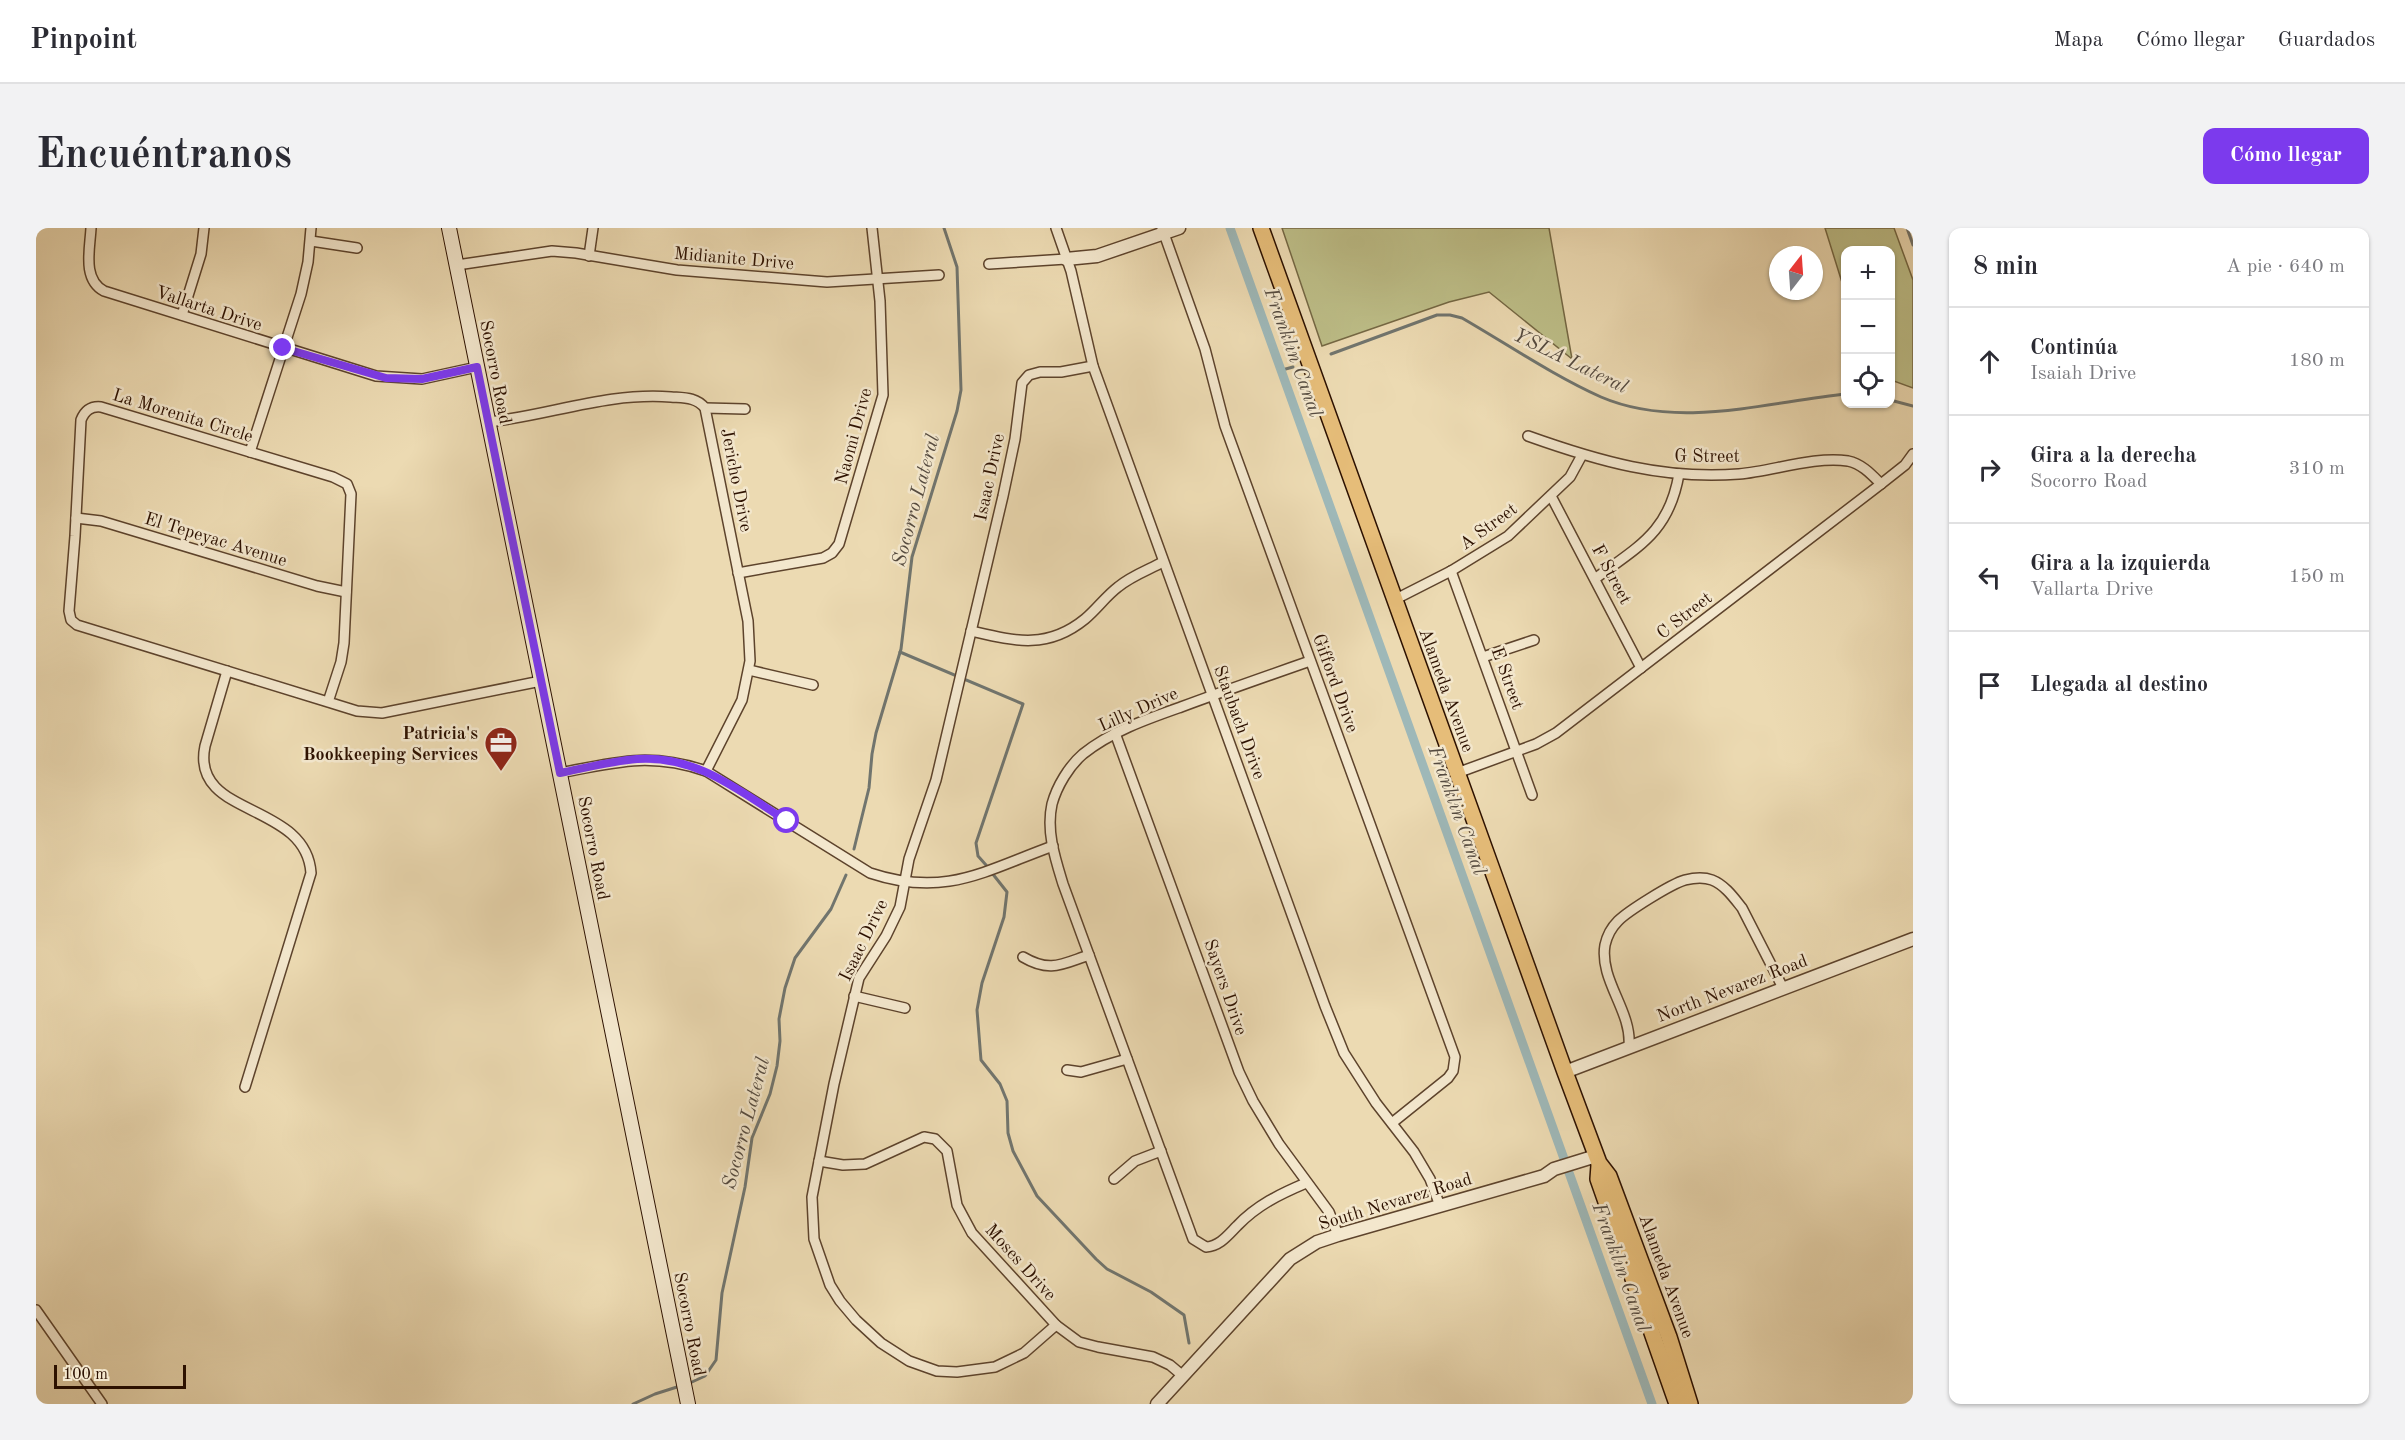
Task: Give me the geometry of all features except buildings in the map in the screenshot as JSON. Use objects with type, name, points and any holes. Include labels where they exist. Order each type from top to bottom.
[{"type":"main road","name":"Socorro Road","points":[[449,228],[688,1404]]},
{"type":"main road","name":"Alameda Avenue","points":[[1261,228],[1565,1071],[1598,1179],[1677,1404]]},
{"type":"main road","name":"Alameda Avenue","points":[[1594,1160],[1610,1176],[1669,1337],[1690,1404]]},
{"type":"street","name":"Vallarta Drive","points":[[91,228],[90,276],[96,286],[104,291],[386,378],[422,379],[477,367]]},
{"type":"street","points":[[182,315],[201,254],[204,228]]},
{"type":"street","points":[[250,452],[301,294],[311,241],[310,228]]},
{"type":"street","points":[[589,256],[593,228]]},
{"type":"street","name":"Naomi Drive","points":[[738,573],[823,558],[832,553],[839,544],[883,396],[884,372],[878,279],[872,228]]},
{"type":"street","name":"Staubach Drive","points":[[1056,228],[1093,366],[1324,1006],[1344,1053],[1376,1103],[1414,1152],[1426,1172],[1440,1206]]},
{"type":"street","points":[[988,264],[1097,256],[1163,231],[1179,228]]},
{"type":"street","name":"Gifford Drive","points":[[1163,231],[1205,348],[1225,426],[1455,1057],[1453,1071],[1448,1078],[1392,1123]]},
{"type":"street","points":[[311,241],[357,248]]},
{"type":"street","name":"Midianite Drive","points":[[457,265],[552,251],[658,267],[827,282],[939,275]]},
{"type":"street","name":"Isaac Drive","points":[[1056,1325],[1030,1349],[994,1367],[963,1372],[937,1371],[909,1360],[887,1347],[856,1320],[840,1301],[825,1275],[814,1239],[813,1186],[859,978],[900,907],[909,859],[932,795],[1015,439],[1022,383],[1029,375],[1040,372],[1061,372],[1093,366]]},
{"type":"street","name":"Jericho Drive","points":[[488,422],[635,395],[692,399],[701,402],[705,408],[748,621],[749,670],[742,700],[706,771]]},
{"type":"street","name":"La Morenita Circle","points":[[328,702],[341,662],[351,494],[349,487],[333,477],[101,407],[89,408],[81,420],[69,611],[74,623],[80,627],[357,711],[382,713],[541,681]]},
{"type":"street","points":[[705,408],[745,409]]},
{"type":"street","name":"G Street","points":[[1528,436],[1582,455],[1628,467],[1679,474],[1750,473],[1836,460],[1863,467],[1881,484]]},
{"type":"street","name":"C Street","points":[[1457,774],[1546,740],[1556,733],[1881,484],[1905,465],[1913,454]]},
{"type":"street","name":"A Street","points":[[1394,600],[1451,571],[1508,536],[1574,472],[1582,455]]},
{"type":"street","points":[[1596,578],[1657,530],[1674,499],[1679,474]]},
{"type":"street","name":"F Street","points":[[1551,496],[1596,578],[1641,668]]},
{"type":"street","name":"El Tepeyac Avenue","points":[[76,518],[101,521],[317,586],[346,592]]},
{"type":"street","points":[[971,631],[1027,642],[1058,635],[1073,628],[1086,618],[1119,586],[1163,562]]},
{"type":"street","name":"E Street","points":[[1451,571],[1532,795]]},
{"type":"street","points":[[1483,657],[1534,640]]},
{"type":"street","name":"Lilly Drive","points":[[1306,1183],[1271,1198],[1241,1221],[1219,1244],[1206,1247],[1197,1244],[1188,1231],[1057,865],[1050,825],[1052,806],[1059,786],[1068,771],[1083,755],[1115,734],[1136,723],[1310,661]]},
{"type":"street","points":[[749,670],[813,685]]},
{"type":"street","points":[[227,671],[203,757],[205,771],[215,787],[227,797],[296,836],[310,859],[311,873],[245,1087]]},
{"type":"street","name":"Sayers Drive","points":[[1115,734],[1239,1072],[1253,1101],[1279,1144],[1327,1208],[1338,1235]]},
{"type":"street","points":[[560,773],[637,759],[672,761],[706,771],[870,873],[905,882],[928,884],[950,882],[1053,846]]},
{"type":"street","points":[[1629,1046],[1630,1030],[1605,963],[1605,943],[1609,933],[1620,919],[1677,883],[1693,878],[1711,879],[1728,891],[1742,908],[1783,988]]},
{"type":"street","name":"North Nevarez Road","points":[[1565,1071],[1913,939]]},
{"type":"street","points":[[1023,957],[1045,967],[1057,966],[1089,955]]},
{"type":"street","points":[[854,996],[905,1008]]},
{"type":"street","points":[[1067,1070],[1081,1072],[1127,1059]]},
{"type":"street","name":"Moses Drive","points":[[819,1161],[856,1165],[872,1162],[924,1137],[935,1138],[947,1150],[957,1206],[968,1228],[1056,1325],[1070,1336],[1088,1345],[1153,1357],[1170,1365],[1184,1376]]},
{"type":"street","points":[[1114,1179],[1135,1161],[1161,1151]]},
{"type":"street","name":"South Nevarez Road","points":[[1157,1404],[1290,1260],[1317,1242],[1544,1176],[1557,1169],[1594,1160]]},
{"type":"street","points":[[36,1310],[102,1404]]},
{"type":"green space","points":[[1282,228],[1549,228],[1572,359],[1489,292],[1449,302],[1322,346]]},
{"type":"green space","points":[[1825,228],[1894,228],[1913,280],[1913,388],[1895,381],[1895,246],[1841,246],[1841,279]]},
{"type":"waterway","name":"Socorro Lateral","points":[[854,849],[869,788],[876,733],[901,649],[912,557],[957,411],[961,390],[957,267],[944,228]]},
{"type":"waterway","name":"Franklin Canal","points":[[1230,228],[1652,1404]]},
{"type":"waterway","points":[[1907,228],[1913,245]]},
{"type":"waterway","name":"YSLA Lateral","points":[[1331,354],[1437,315],[1450,315],[1462,318],[1583,389],[1630,407],[1661,412],[1692,413],[1723,411],[1841,395]]},
{"type":"waterway","name":"YSLA Lateral","points":[[1282,370],[1293,367]]},
{"type":"waterway","name":"YSLA Lateral","points":[[1895,401],[1913,406]]},
{"type":"waterway","points":[[900,652],[1023,704],[976,843],[978,856],[986,865]]},
{"type":"waterway","points":[[992,873],[1007,892],[1004,917],[982,983],[977,1010],[981,1060],[1000,1084],[1007,1101],[1008,1133],[1013,1151],[1037,1196],[1096,1259],[1107,1269],[1151,1292],[1184,1315],[1189,1343]]},
{"type":"waterway","name":"Socorro Lateral","points":[[692,1382],[705,1376],[716,1360],[722,1293],[745,1187],[752,1138],[770,1094],[777,1066],[780,1041],[779,1019],[785,988],[795,958],[831,909],[846,875]]},
{"type":"waterway","name":"Socorro Lateral","points":[[633,1404],[677,1387]]},
{"type":"place","name":"Patricia's Bookkeeping Services","points":[[501,772]]},
{"type":"route","points":[[283,348],[358,372],[386,378],[422,379],[477,367],[560,773],[637,759],[656,759],[687,764],[706,771],[787,821]]}]
